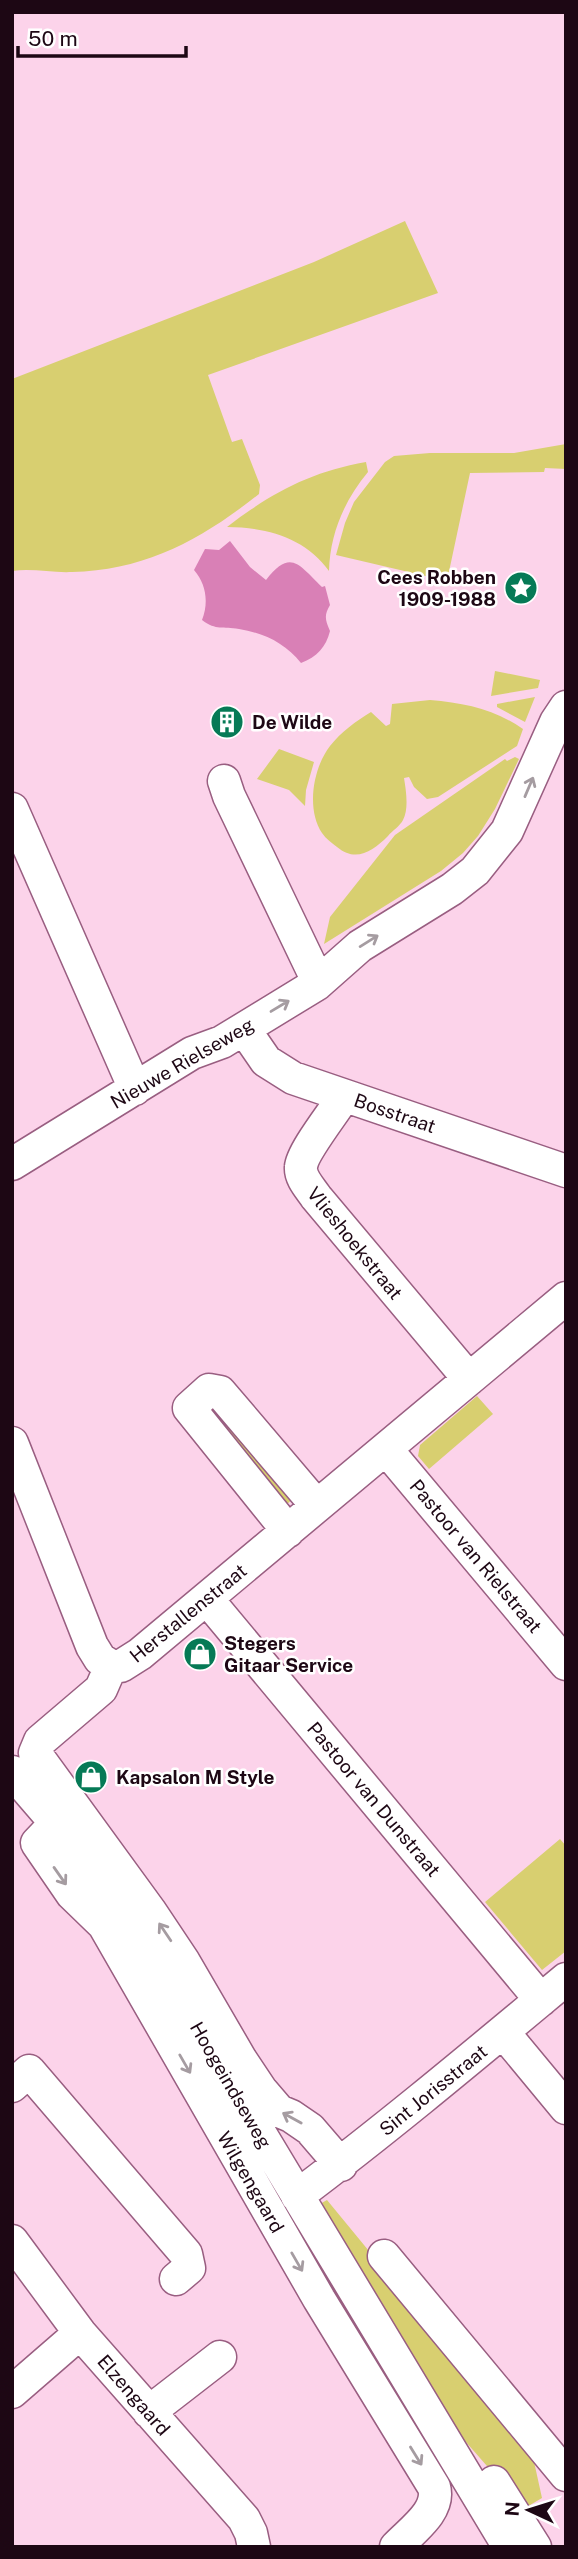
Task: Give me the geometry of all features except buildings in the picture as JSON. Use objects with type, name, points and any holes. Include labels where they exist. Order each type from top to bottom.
[{"type":"street","name":"Nieuwe Rielseweg","points":[[12,1164],[192,1054],[222,1042],[317,984],[360,946],[452,890],[493,852],[507,831],[522,803],[556,722],[566,707]]},
{"type":"street","points":[[225,780],[229,796],[306,955],[317,984]]},
{"type":"street","points":[[12,809],[135,1089]]},
{"type":"street","name":"Bosstraat","points":[[244,1029],[266,1061],[276,1070],[293,1078],[566,1171]]},
{"type":"street","name":"Vlieshoekstraat","points":[[344,1096],[304,1156],[301,1168],[303,1178],[469,1379]]},
{"type":"street","name":"Herstallenstraat","points":[[23,1763],[40,1741],[101,1689],[111,1666],[121,1666],[132,1660],[566,1298]]},
{"type":"street","points":[[288,1531],[189,1408],[209,1390],[220,1392],[317,1506]]},
{"type":"street","points":[[12,1443],[92,1646],[100,1659],[111,1666]]},
{"type":"street","name":"Pastoor van Rielstraat","points":[[386,1449],[566,1664]]},
{"type":"street","name":"Pastoor van Dunstraat","points":[[207,1599],[541,2000]]},
{"type":"street","name":"Hoogeindseweg","points":[[23,1763],[57,1823],[143,1939],[178,1995],[509,2547]]},
{"type":"street","name":"Hoogeindseweg","points":[[23,1763],[150,1911],[261,2090],[279,2111],[310,2129],[341,2165]]},
{"type":"street","name":"Wilgengaard","points":[[57,1823],[37,1843],[72,1894],[104,1925],[319,2299],[434,2487],[436,2492],[432,2508],[396,2547]]},
{"type":"street","name":"Sint Jorisstraat","points":[[297,2196],[341,2165],[566,1979]]},
{"type":"street","points":[[503,2032],[566,2108]]},
{"type":"street","points":[[12,2086],[29,2071],[186,2254],[189,2268],[176,2278]]},
{"type":"street","name":"Elzengaard","points":[[12,2241],[80,2333],[244,2519],[254,2547]]},
{"type":"street","points":[[384,2256],[566,2475]]},
{"type":"street","points":[[12,2392],[80,2333]]},
{"type":"street","points":[[149,2412],[220,2357]]},
{"type":"street","name":"Hoogeindseweg","points":[[428,2413],[497,2486],[535,2547]]},
{"type":"shaded area","points":[[405,221],[438,293],[208,375],[232,442],[242,439],[260,485],[259,494],[195,538],[149,558],[99,570],[12,571],[12,379],[314,262]]},
{"type":"shaded area","points":[[566,444],[566,469],[470,473],[447,581],[336,555],[354,502],[385,462],[394,456],[514,453]]},
{"type":"shaded area","points":[[366,462],[368,472],[345,506],[335,531],[329,571],[309,550],[284,537],[256,529],[227,527],[259,504],[309,478]]},
{"type":"shaded area","points":[[230,541],[250,567],[266,580],[275,570],[289,562],[301,567],[322,587],[325,586],[330,605],[326,618],[330,631],[323,647],[312,658],[301,663],[288,650],[265,636],[239,629],[216,627],[202,620],[205,594],[194,570],[205,549],[219,550]]},
{"type":"shaded area","points":[[495,671],[540,680],[538,688],[491,696]]},
{"type":"shaded area","points":[[535,697],[525,722],[497,707],[497,704]]},
{"type":"shaded area","points":[[430,700],[479,708],[501,716],[523,729],[517,746],[438,797],[427,799],[414,787],[409,777],[404,778],[406,805],[405,816],[400,824],[364,853],[358,855],[344,852],[324,835],[314,812],[316,777],[324,755],[344,731],[371,712],[386,726],[390,724],[392,704]]},
{"type":"shaded area","points":[[279,749],[314,762],[306,790],[305,806],[289,790],[257,779]]},
{"type":"shaded area","points":[[515,757],[519,759],[495,809],[478,836],[463,853],[441,871],[324,944],[330,917],[395,835],[505,759],[507,761]]},
{"type":"shaded area","points":[[477,1396],[493,1414],[429,1469],[418,1456],[420,1445]]},
{"type":"shaded area","points":[[234,1421],[294,1498],[278,1512],[225,1428]]},
{"type":"shaded area","points":[[560,1839],[566,1846],[566,1951],[542,1970],[485,1902]]},
{"type":"shaded area","points":[[327,2200],[531,2448],[542,2498],[520,2511],[501,2482],[444,2417],[318,2205]]},
{"type":"place","name":"Cees Robben 1909-1988","points":[[521,588]]},
{"type":"place","name":"De Wilde","points":[[227,722]]},
{"type":"place","name":"Stegers Gitaar Service","points":[[200,1654]]},
{"type":"place","name":"Kapsalon M Style","points":[[91,1777]]}]
